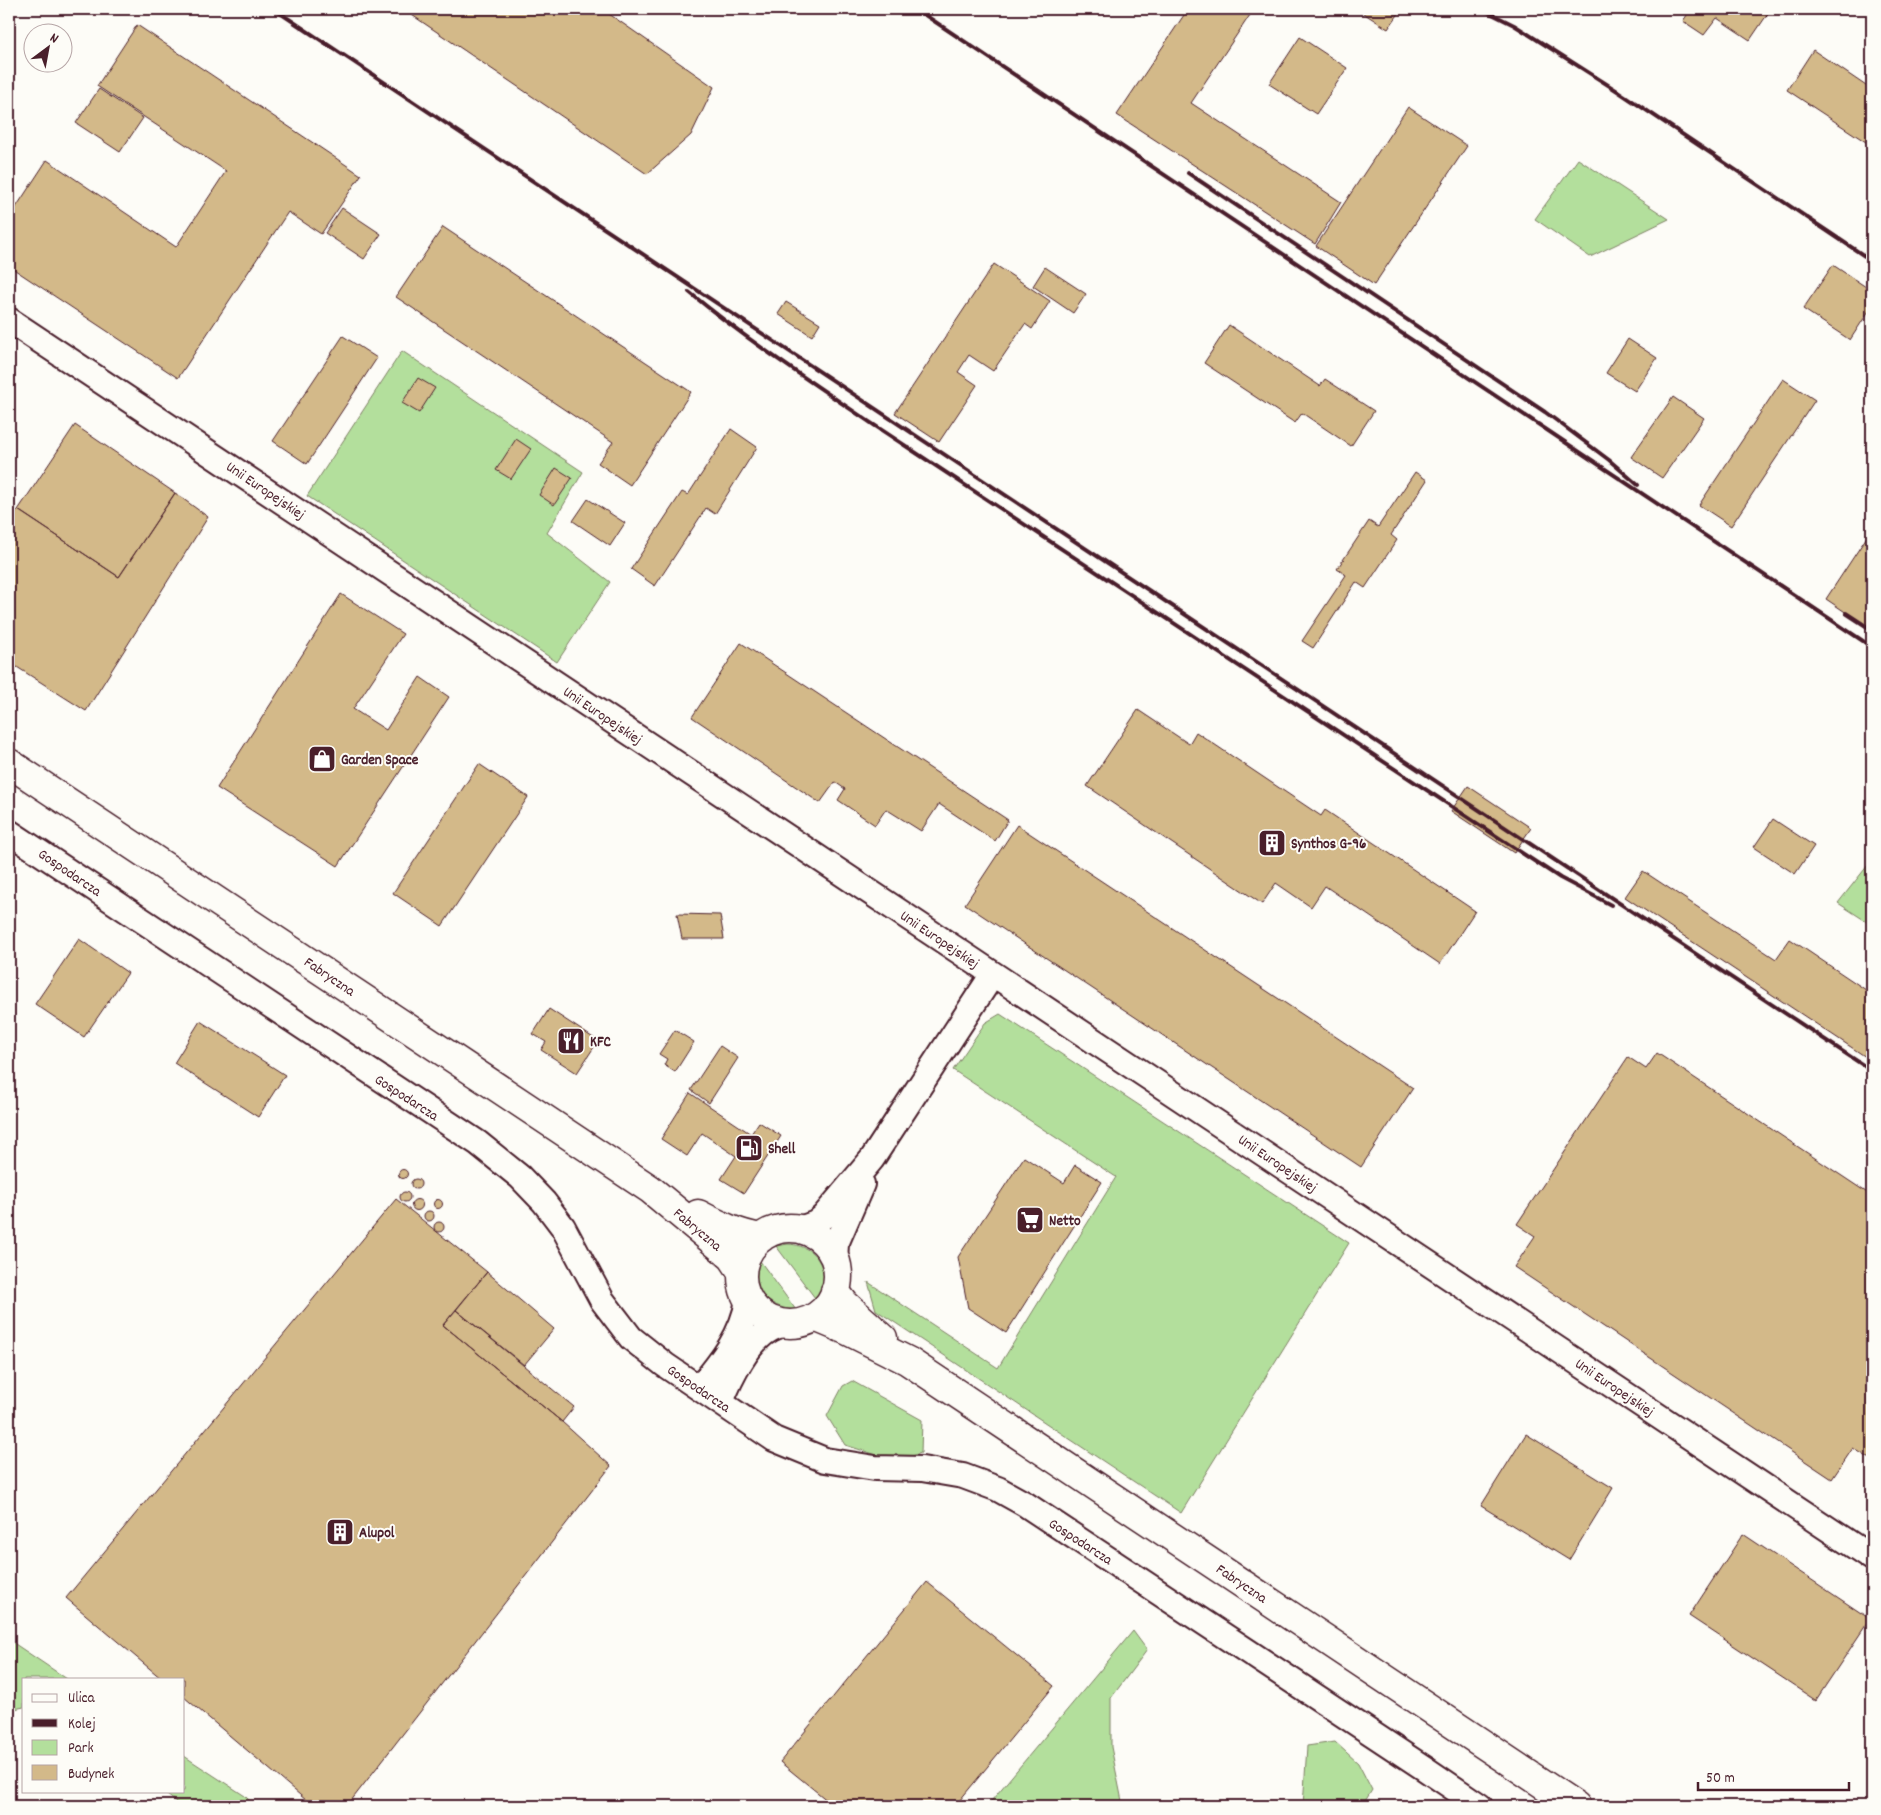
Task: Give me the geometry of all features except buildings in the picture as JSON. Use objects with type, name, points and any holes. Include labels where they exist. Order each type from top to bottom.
[{"type":"main road","name":"Fabryczna","points":[[9,763],[650,1189],[732,1257],[742,1272]]},
{"type":"main road","name":"Fabryczna","points":[[650,1189],[725,1228],[744,1235],[761,1238]]},
{"type":"main road","points":[[781,1229],[800,1229],[811,1233],[829,1249],[834,1260],[837,1275],[835,1291],[825,1308],[815,1317],[802,1322],[785,1324],[774,1322],[764,1317],[748,1300],[742,1282],[744,1261],[748,1251],[761,1238],[781,1229]]},
{"type":"main road","name":"Fabryczna","points":[[835,1291],[855,1314],[908,1361]]},
{"type":"main road","name":"Fabryczna","points":[[815,1317],[846,1330],[908,1361],[1576,1806]]},
{"type":"street","name":"Unii Europejskiej","points":[[9,320],[1872,1558]]},
{"type":"street","name":"Gospodarcza","points":[[9,832],[478,1143],[520,1177],[544,1202],[564,1227],[602,1300],[631,1338],[665,1365],[774,1438],[824,1460],[875,1468],[922,1469],[962,1476],[998,1489],[1033,1509],[1480,1806]]},
{"type":"street","points":[[800,1229],[816,1223],[824,1216],[872,1159],[993,974]]},
{"type":"street","points":[[834,1260],[836,1244],[872,1159]]},
{"type":"street","points":[[700,1388],[720,1362],[740,1328],[746,1314],[748,1300]]},
{"type":"street","points":[[721,1402],[744,1357],[770,1329],[785,1324]]},
{"type":"green space","points":[[1578,159],[1669,219],[1590,257],[1535,219]]},
{"type":"green space","points":[[402,351],[583,472],[547,533],[610,582],[557,662],[307,496]]},
{"type":"green space","points":[[1872,860],[1872,925],[1838,903]]},
{"type":"green space","points":[[1000,1014],[1349,1243],[1181,1513],[876,1310],[868,1282],[998,1368],[1116,1177],[953,1070],[985,1023]]},
{"type":"green space","points":[[788,1244],[800,1246],[811,1252],[815,1255],[821,1266],[824,1284],[815,1298],[776,1246]]},
{"type":"green space","points":[[760,1261],[796,1310],[777,1305],[763,1295],[757,1280]]},
{"type":"green space","points":[[852,1381],[922,1420],[921,1453],[896,1461],[845,1445],[827,1416],[843,1386]]},
{"type":"green space","points":[[1133,1631],[1147,1650],[1111,1698],[1111,1747],[1123,1806],[987,1806]]},
{"type":"green space","points":[[9,1641],[66,1678],[22,1678],[22,1707],[9,1710]]},
{"type":"green space","points":[[1335,1742],[1358,1763],[1372,1790],[1362,1806],[1303,1806],[1307,1746]]},
{"type":"green space","points":[[185,1757],[245,1796],[255,1806],[181,1806],[163,1792],[185,1792]]},
{"type":"railway","points":[[274,9],[1872,1071]]},
{"type":"railway","points":[[916,9],[1872,647]]},
{"type":"railway","points":[[1482,9],[1514,25],[1616,90],[1872,261]]},
{"type":"railway","points":[[1188,173],[1545,412],[1609,460],[1638,485]]},
{"type":"railway","points":[[689,292],[757,344],[874,425],[1560,878],[1611,905]]},
{"type":"railway","points":[[1846,613],[1872,630]]},
{"type":"place","name":"Garden Space","points":[[322,759]]},
{"type":"place","name":"Synthos G-96","points":[[1272,843]]},
{"type":"place","name":"KFC","points":[[571,1041]]},
{"type":"place","name":"Shell","points":[[749,1148]]},
{"type":"place","name":"Netto","points":[[1030,1220]]},
{"type":"place","name":"Alupol","points":[[340,1532]]}]
